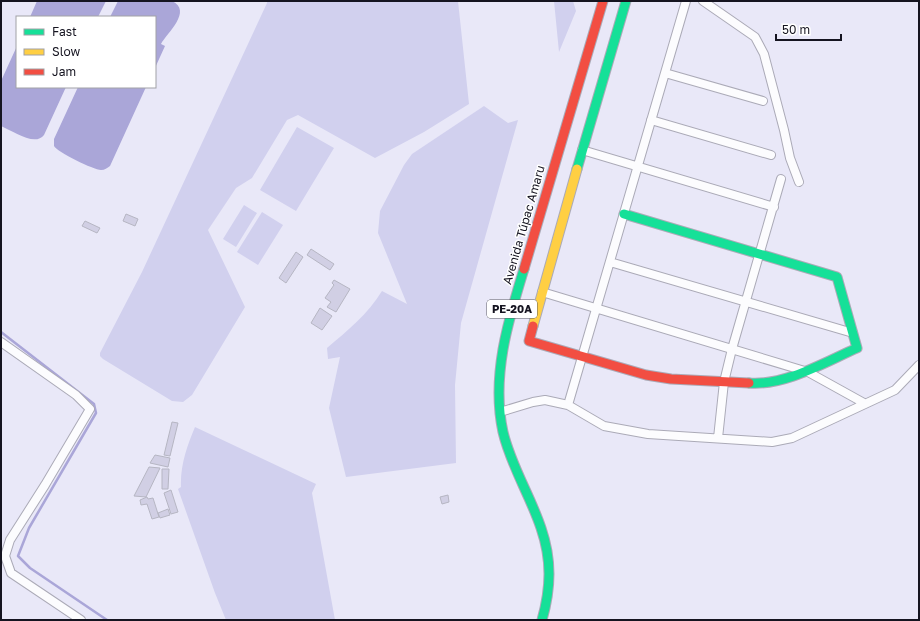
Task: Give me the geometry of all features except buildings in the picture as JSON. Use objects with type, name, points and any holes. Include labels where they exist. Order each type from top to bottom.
[{"type":"main road","name":"Avenida Túpac Amaru","points":[[542,620],[548,596],[549,570],[546,549],[541,528],[509,452],[503,433],[500,412],[499,385],[501,355],[508,323],[603,1]]},
{"type":"main road","points":[[624,214],[837,277],[857,348],[772,382],[758,384],[646,375],[529,341],[582,150],[626,1]]},
{"type":"street","points":[[568,405],[686,1]]},
{"type":"street","points":[[703,1],[755,37],[764,54],[790,158],[799,182]]},
{"type":"street","points":[[665,73],[763,102]]},
{"type":"street","points":[[651,120],[771,155]]},
{"type":"street","points":[[582,150],[774,207]]},
{"type":"street","points":[[718,438],[724,382],[732,349],[781,179]]},
{"type":"street","points":[[610,262],[853,333]]},
{"type":"street","points":[[542,292],[803,370],[864,403]]},
{"type":"street","points":[[1,342],[76,395],[90,409],[45,485],[10,540],[3,556],[12,573],[82,620]]},
{"type":"street","points":[[500,412],[545,400],[568,405],[604,426],[648,434],[772,442],[792,438],[864,403],[895,390],[919,365]]},
{"type":"shaded area","points":[[37,1],[106,1],[98,16],[30,16]]},
{"type":"shaded area","points":[[118,1],[172,1],[178,5],[180,10],[177,22],[161,44],[165,46],[156,66],[156,16],[110,16]]},
{"type":"shaded area","points":[[267,1],[458,1],[469,104],[424,132],[375,158],[298,115],[287,120],[252,178],[236,188],[208,230],[245,307],[192,395],[183,402],[172,401],[103,359],[100,356],[100,353],[142,272]]},
{"type":"shaded area","points":[[554,1],[573,1],[576,11],[559,52]]},
{"type":"shaded area","points":[[16,48],[16,88],[66,88],[44,135],[40,138],[30,139],[1,126],[1,81]]},
{"type":"shaded area","points":[[78,88],[146,88],[110,166],[106,169],[97,169],[68,156],[54,146],[54,139]]},
{"type":"shaded area","points":[[484,106],[508,123],[518,120],[461,323],[455,385],[456,463],[346,477],[329,408],[340,357],[328,359],[327,348],[364,315],[382,291],[407,304],[378,233],[380,211],[404,165],[412,154]]},
{"type":"shaded area","points":[[297,127],[334,148],[296,211],[260,190]]},
{"type":"shaded area","points":[[244,205],[257,213],[236,247],[223,239]]},
{"type":"shaded area","points":[[262,212],[283,225],[258,265],[237,252]]},
{"type":"shaded area","points":[[195,427],[316,484],[312,493],[335,620],[226,620],[178,489],[181,487],[185,456]]},
{"type":"waterway","points":[[1,332],[94,404],[96,413],[29,528],[18,556],[30,568],[107,620]]},
{"type":"traffic: fast","points":[[577,169],[626,1]]},
{"type":"traffic: fast","points":[[624,214],[837,277],[857,348],[791,377],[777,381],[749,383]]},
{"type":"traffic: fast","points":[[524,269],[512,309],[503,349],[500,370],[500,411],[506,445],[537,516],[545,540],[549,563],[549,585],[542,620]]},
{"type":"traffic: slow","points":[[533,326],[577,169]]},
{"type":"traffic: jam","points":[[524,269],[603,1]]},
{"type":"traffic: jam","points":[[533,326],[529,341],[646,375],[671,379],[749,383]]}]
